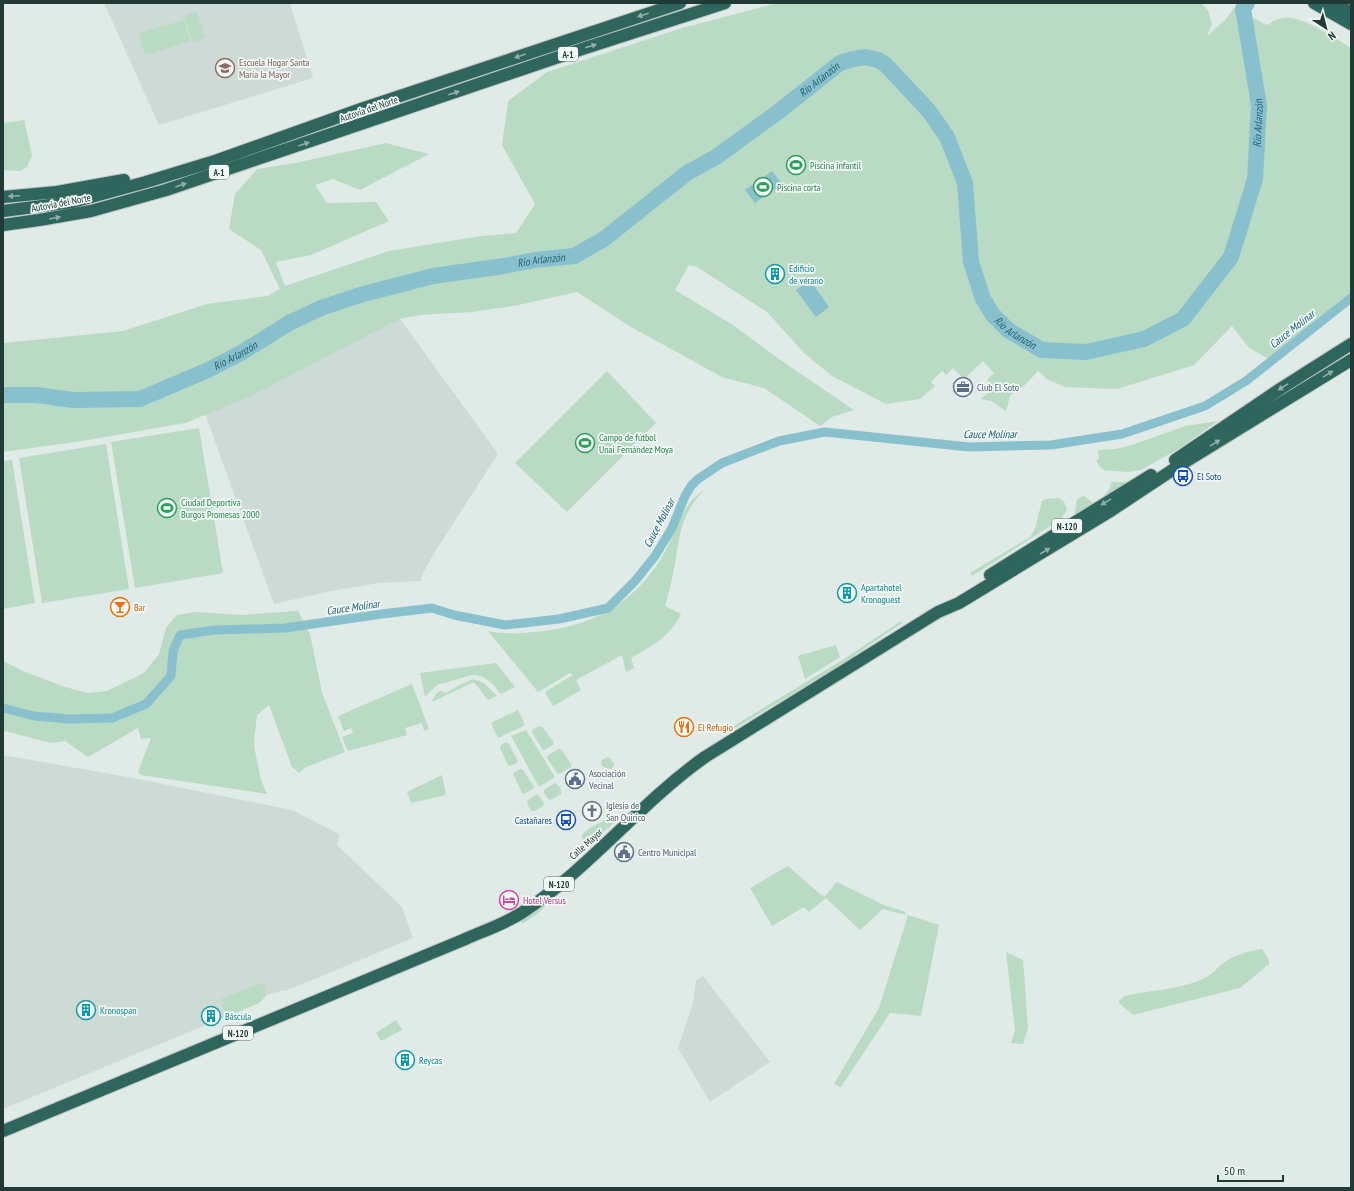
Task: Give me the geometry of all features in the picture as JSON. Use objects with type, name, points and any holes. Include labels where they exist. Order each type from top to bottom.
[{"type":"highway","name":"Autovía del Norte","points":[[342,116],[680,3]]},
{"type":"highway","name":"Autovía del Norte","points":[[3,224],[39,220],[91,211],[166,190],[582,49],[725,3]]},
{"type":"highway","points":[[1314,3],[1351,24]]},
{"type":"highway","points":[[1333,3],[1351,12]]},
{"type":"highway","name":"A-1","points":[[3,197],[94,187],[146,176],[196,162],[302,127],[342,116]]},
{"type":"highway","points":[[3,211],[73,202],[146,182],[235,154],[342,116]]},
{"type":"highway","points":[[1303,374],[1318,360],[1351,335]]},
{"type":"highway","name":"N-120","points":[[938,612],[955,598],[1010,561],[1172,462],[1303,374],[1351,344]]},
{"type":"highway","name":"N-120","points":[[938,612],[958,603],[1067,537],[1351,360]]},
{"type":"highway","name":"Calle Mayor","points":[[3,1131],[472,936],[519,914],[550,892],[596,852],[647,804],[706,757],[938,612]]},
{"type":"shaded area","points":[[104,3],[290,3],[313,78],[159,125]]},
{"type":"shaded area","points":[[400,319],[498,454],[434,553],[422,575],[421,581],[379,583],[326,592],[274,604],[205,414],[249,397]]},
{"type":"shaded area","points":[[3,755],[133,778],[292,810],[339,834],[337,845],[402,907],[413,938],[288,990],[273,993],[266,996],[259,1003],[3,1109]]},
{"type":"shaded area","points":[[703,976],[770,1062],[710,1102],[678,1048],[693,1003],[696,981]]},
{"type":"green space","points":[[777,3],[1201,3],[1208,10],[1212,24],[1207,36],[1226,19],[1234,8],[1267,25],[1278,19],[1291,18],[1298,19],[1314,26],[1351,48],[1351,298],[1272,361],[1248,347],[1232,326],[1194,365],[1117,389],[1065,387],[1047,379],[1038,371],[1026,384],[1010,396],[1006,411],[991,401],[981,399],[993,388],[987,380],[994,373],[983,361],[964,379],[953,368],[946,375],[942,371],[931,382],[935,386],[920,399],[886,404],[832,376],[804,353],[767,312],[697,267],[689,265],[675,290],[733,325],[779,359],[854,410],[832,417],[820,426],[764,388],[722,377],[631,327],[577,292],[514,306],[472,312],[419,315],[400,319],[249,397],[185,423],[82,441],[3,452],[3,343],[123,331],[207,304],[267,296],[280,289],[261,250],[229,229],[235,194],[257,169],[295,163],[386,143],[429,154],[360,190],[333,179],[315,185],[327,203],[376,202],[389,221],[311,255],[276,262],[285,286],[389,251],[481,236],[516,233],[535,204],[502,145],[508,101],[547,72],[682,28]]},
{"type":"green space","points":[[197,12],[205,38],[193,42],[184,16]]},
{"type":"green space","points":[[184,20],[190,41],[145,55],[139,33]]},
{"type":"green space","points":[[24,120],[32,155],[27,167],[20,171],[3,170],[3,123]]},
{"type":"green space","name":"Campo de fútbol Unai Fernández Moya","points":[[607,371],[656,423],[567,512],[515,463]]},
{"type":"green space","points":[[1218,421],[1180,448],[1141,470],[1128,472],[1104,470],[1099,466],[1096,460],[1099,459],[1098,450],[1116,449],[1132,445],[1185,426]]},
{"type":"green space","name":"Ciudad Deportiva Burgos Promesas 2000","points":[[199,428],[223,573],[135,588],[111,442]]},
{"type":"green space","points":[[106,444],[129,589],[42,603],[19,458]]},
{"type":"green space","points":[[12,460],[35,603],[3,609],[3,461]]},
{"type":"green space","points":[[1111,482],[1129,482],[1106,497],[1104,496],[1110,488]]},
{"type":"green space","points":[[704,490],[690,507],[686,516],[680,534],[673,575],[665,606],[681,614],[677,622],[660,640],[631,658],[634,668],[626,672],[622,655],[576,680],[581,690],[553,706],[545,692],[573,675],[570,673],[538,692],[488,631],[500,633],[528,633],[554,630],[591,619],[608,611],[638,588],[650,574],[667,548],[684,512],[696,496]]},
{"type":"green space","points":[[1084,496],[1094,505],[1074,518],[1077,499]]},
{"type":"green space","points":[[1056,498],[1061,499],[1064,502],[1067,510],[1060,520],[972,576],[970,573],[1030,537],[1035,529],[1042,501]]},
{"type":"green space","points":[[298,611],[310,634],[322,693],[345,752],[304,768],[299,773],[292,767],[269,705],[257,715],[254,742],[261,780],[267,794],[141,775],[138,772],[151,738],[141,739],[138,728],[88,757],[65,741],[50,743],[5,731],[3,735],[3,661],[23,671],[62,686],[87,693],[107,691],[144,673],[159,654],[166,628],[177,615],[195,612],[241,615]]},
{"type":"green space","points":[[901,621],[902,623],[837,667],[734,729],[732,727],[844,659]]},
{"type":"green space","points":[[836,645],[840,657],[805,679],[798,656]]},
{"type":"green space","points":[[496,663],[515,687],[501,694],[492,683],[485,678],[472,675],[437,685],[425,697],[420,673]]},
{"type":"green space","points":[[473,679],[484,683],[497,696],[488,700],[474,682],[432,702],[437,693],[440,691],[446,693]]},
{"type":"green space","points":[[412,684],[429,729],[424,731],[422,723],[405,728],[407,735],[348,751],[342,737],[353,733],[351,728],[344,731],[338,716]]},
{"type":"green space","points":[[518,710],[525,725],[498,738],[491,723]]},
{"type":"green space","points":[[540,726],[554,742],[553,745],[544,750],[532,732],[533,729]]},
{"type":"green space","points":[[526,730],[555,777],[539,787],[511,736]]},
{"type":"green space","points":[[506,742],[509,744],[518,761],[510,766],[508,765],[500,748],[501,745]]},
{"type":"green space","points":[[561,749],[571,764],[571,767],[560,774],[557,773],[547,758],[548,755]]},
{"type":"green space","points":[[607,757],[610,758],[615,765],[611,769],[603,767],[601,764],[602,760]]},
{"type":"green space","points":[[521,769],[534,787],[524,794],[522,793],[513,774]]},
{"type":"green space","points":[[442,775],[446,795],[411,803],[407,792]]},
{"type":"green space","points":[[555,783],[560,787],[561,794],[551,800],[548,799],[544,793],[544,790]]},
{"type":"green space","points":[[537,794],[544,803],[543,806],[531,811],[527,803],[528,800]]},
{"type":"green space","points":[[610,818],[614,823],[587,846],[581,836],[588,829]]},
{"type":"green space","points":[[788,866],[821,895],[825,896],[837,882],[884,905],[905,912],[906,915],[883,909],[860,930],[826,898],[809,912],[804,907],[772,926],[750,888]]},
{"type":"green space","points":[[564,888],[537,914],[522,924],[520,920]]},
{"type":"green space","points":[[908,915],[939,925],[921,1016],[890,1013],[841,1087],[834,1084],[879,1008]]},
{"type":"green space","points":[[1262,949],[1269,960],[1269,964],[1240,988],[1133,1015],[1119,1003],[1124,996],[1176,987],[1195,982],[1208,976],[1222,964],[1235,956]]},
{"type":"green space","points":[[1006,952],[1023,960],[1028,1028],[1023,1044],[1011,1043],[1015,1031]]},
{"type":"green space","points":[[262,983],[264,984],[266,996],[259,1003],[230,1015],[224,1009],[221,999]]},
{"type":"green space","points":[[396,1020],[402,1030],[381,1041],[376,1033]]},
{"type":"water","name":"Piscina infantil","points":[[794,157],[802,164],[804,170],[800,173],[791,164],[791,160]]},
{"type":"water","name":"Piscina corta","points":[[772,171],[782,184],[755,203],[745,190]]},
{"type":"water","points":[[810,280],[829,307],[816,317],[796,290]]},
{"type":"waterway","name":"Río Arlanzón","points":[[3,395],[37,395],[73,400],[140,399],[208,370],[241,353],[289,323],[321,308],[360,295],[433,276],[535,260],[574,256],[604,239],[687,173],[716,157],[778,112],[840,63],[866,57],[878,60],[885,64],[929,111],[947,137],[965,183],[971,262],[983,299],[993,315],[1008,330],[1042,350],[1086,352],[1144,339],[1183,319],[1231,257],[1255,179],[1259,105],[1243,9],[1247,3]]},
{"type":"waterway","name":"Cauce Molinar","points":[[3,708],[34,716],[69,719],[112,718],[146,704],[171,676],[173,651],[180,635],[215,630],[285,628],[432,608],[454,615],[505,625],[559,619],[608,608],[635,581],[655,556],[672,528],[685,496],[691,486],[698,479],[722,463],[779,441],[825,432],[969,447],[1051,445],[1122,434],[1205,406],[1246,381],[1351,298]]},
{"type":"place","name":"Escuela Hogar Santa María la Mayor","points":[[225,68]]},
{"type":"place","name":"Piscina infantil","points":[[796,165]]},
{"type":"place","name":"Piscina corta","points":[[763,187]]},
{"type":"place","name":"Edificio de verano","points":[[775,274]]},
{"type":"place","name":"Club El Soto","points":[[963,387]]},
{"type":"place","name":"Campo de fútbol Unai Fernández Moya","points":[[585,443]]},
{"type":"place","name":"El Soto","points":[[1183,476]]},
{"type":"place","name":"Ciudad Deportiva Burgos Promesas 2000","points":[[167,508]]},
{"type":"place","name":"Apartahotel Kronoguest","points":[[847,593]]},
{"type":"place","name":"Bar","points":[[120,607]]},
{"type":"place","name":"El Refugio","points":[[684,727]]},
{"type":"place","name":"Asociación Vecinal","points":[[575,779]]},
{"type":"place","name":"Iglesia de San Quirico","points":[[592,811]]},
{"type":"place","name":"Castañares","points":[[566,820]]},
{"type":"place","name":"Centro Municipal","points":[[624,852]]},
{"type":"place","name":"Hotel Versus","points":[[509,900]]},
{"type":"place","name":"Kronospan","points":[[86,1010]]},
{"type":"place","name":"Báscula","points":[[211,1016]]},
{"type":"place","name":"Reycas","points":[[405,1060]]}]
